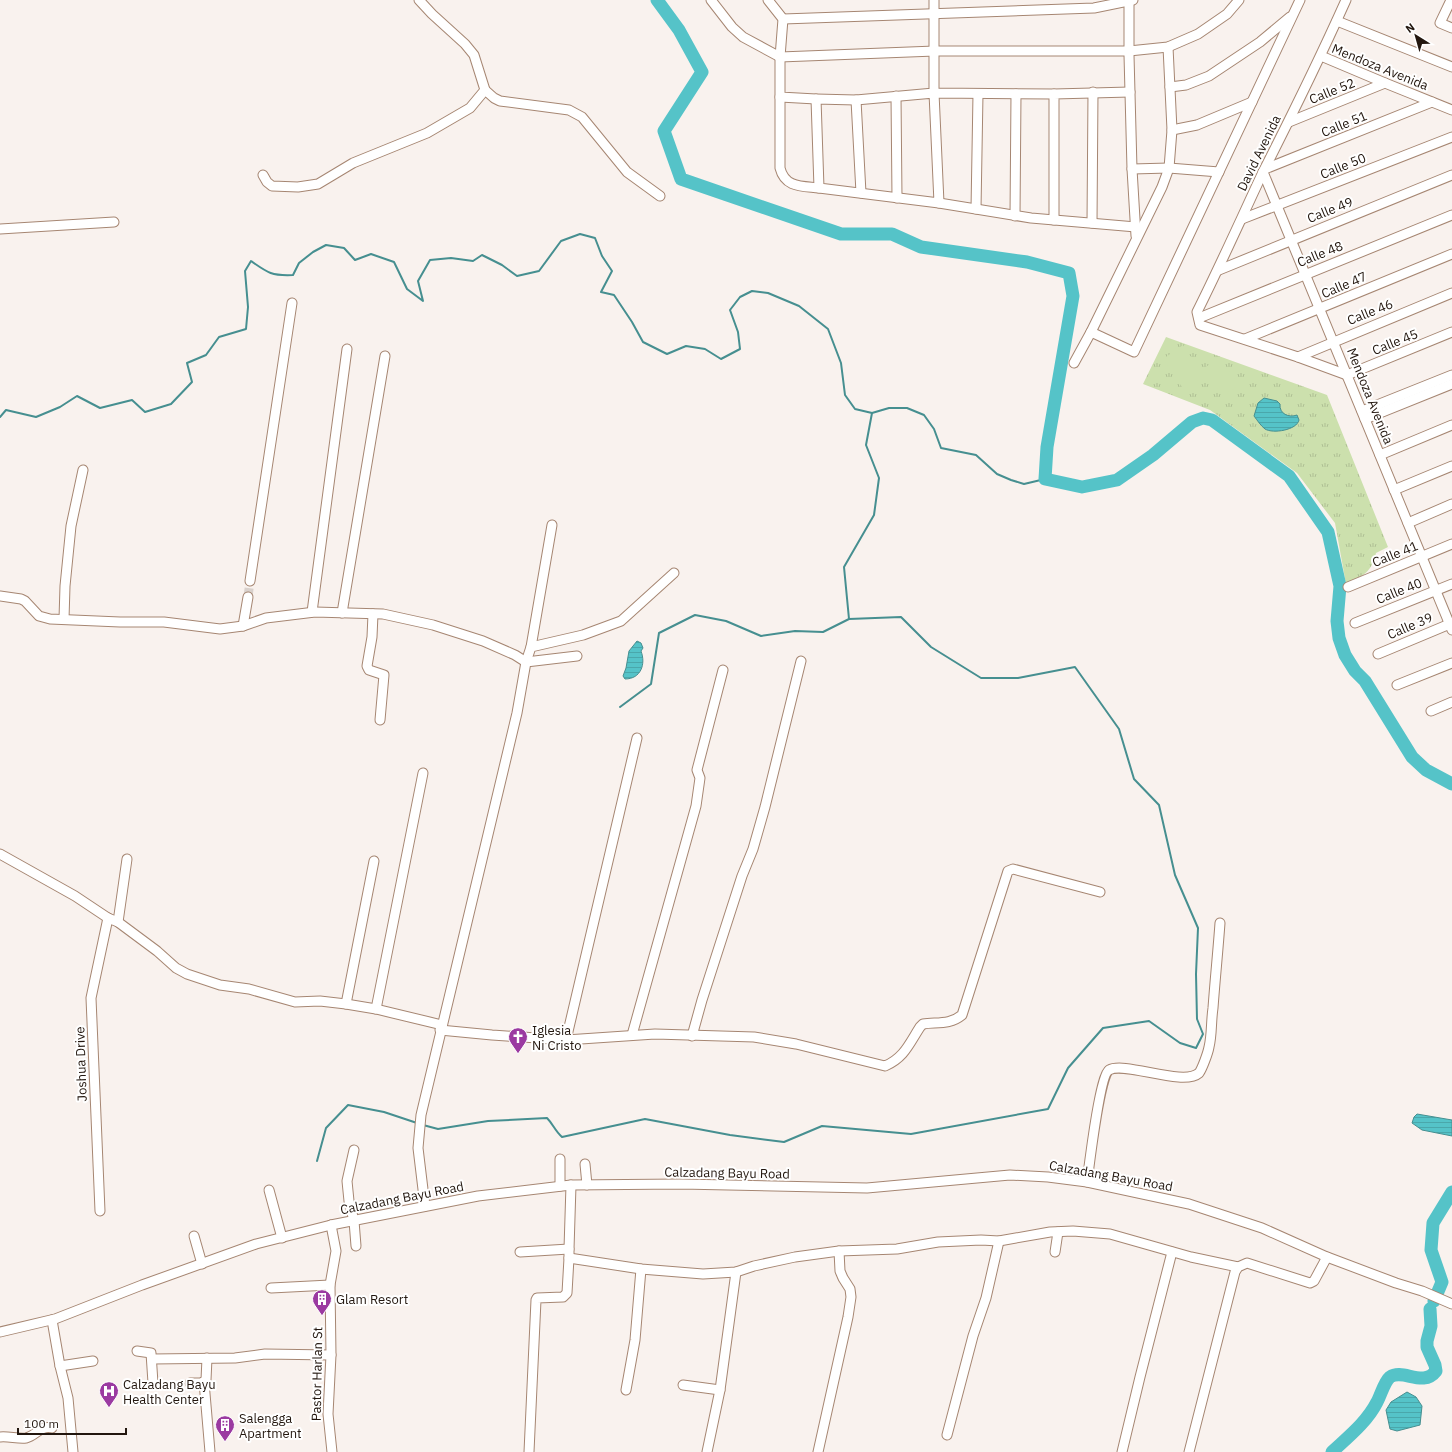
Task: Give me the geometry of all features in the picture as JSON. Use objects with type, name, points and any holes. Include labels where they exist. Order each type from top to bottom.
[{"type":"street","points":[[419,0],[465,44],[474,55],[485,90],[494,98],[500,101],[570,110],[577,113],[628,172],[660,196]]},
{"type":"street","points":[[711,0],[732,27],[743,38],[780,57],[935,51],[1129,51],[1168,47],[1198,34],[1227,14],[1239,0]]},
{"type":"street","points":[[768,0],[782,19],[780,57],[780,168],[782,176],[786,181],[794,185],[939,203],[1015,216],[1136,227]]},
{"type":"street","points":[[934,0],[934,93],[939,203]]},
{"type":"street","points":[[782,19],[935,14],[1094,4],[1130,0],[1130,92],[1136,238]]},
{"type":"street","points":[[1091,332],[1134,352],[1300,0]]},
{"type":"street","name":"David Avenida","points":[[1199,318],[1197,312],[1219,270],[1264,171],[1321,56],[1346,0]]},
{"type":"street","points":[[1451,0],[1440,23],[1452,28]]},
{"type":"street","points":[[1170,86],[1186,85],[1209,76],[1260,42],[1293,15]]},
{"type":"street","points":[[1337,21],[1452,67]]},
{"type":"street","points":[[1074,363],[1091,332],[1162,187],[1169,168],[1172,130],[1168,47]]},
{"type":"street","name":"Mendoza Avenida","points":[[1321,56],[1452,110]]},
{"type":"street","name":"Calle 52","points":[[1289,122],[1385,83]]},
{"type":"street","points":[[263,175],[267,182],[272,186],[298,187],[318,184],[353,163],[427,133],[470,108],[485,90]]},
{"type":"street","points":[[1092,223],[1093,92]]},
{"type":"street","points":[[780,97],[856,100],[934,93],[1054,94],[1130,92]]},
{"type":"street","points":[[976,209],[978,94]]},
{"type":"street","points":[[1015,216],[1016,94]]},
{"type":"street","points":[[1054,94],[1054,220]]},
{"type":"street","points":[[896,96],[897,198]]},
{"type":"street","points":[[816,99],[820,188]]},
{"type":"street","points":[[856,100],[861,193]]},
{"type":"street","points":[[1172,130],[1197,125],[1252,102]]},
{"type":"street","name":"Calle 51","points":[[1264,171],[1432,102]]},
{"type":"street","name":"Calle 50","points":[[1242,219],[1452,137]]},
{"type":"street","points":[[1132,169],[1169,168],[1219,172]]},
{"type":"street","name":"Mendoza Avenida","points":[[1264,171],[1277,206],[1451,626]]},
{"type":"street","name":"Calle 49","points":[[1219,270],[1452,174]]},
{"type":"street","name":"Calle 48","points":[[1199,318],[1452,215]]},
{"type":"street","points":[[0,229],[114,222]]},
{"type":"street","name":"Calle 47","points":[[1245,339],[1452,254]]},
{"type":"street","name":"Calle 46","points":[[1298,357],[1452,293]]},
{"type":"street","points":[[250,581],[292,303]]},
{"type":"street","points":[[1199,318],[1200,325],[1298,357],[1347,375]]},
{"type":"street","name":"Calle 45","points":[[1347,375],[1452,332]]},
{"type":"street","points":[[312,612],[348,349]]},
{"type":"street","points":[[342,613],[385,356]]},
{"type":"street","points":[[1364,415],[1452,375]]},
{"type":"street","points":[[1364,415],[1452,384]]},
{"type":"street","points":[[1380,455],[1452,426]]},
{"type":"street","points":[[1394,490],[1452,466]]},
{"type":"street","points":[[64,619],[65,586],[72,526],[83,470]]},
{"type":"street","points":[[1408,522],[1452,504]]},
{"type":"street","points":[[424,1206],[418,1148],[421,1115],[517,713],[526,662],[531,648],[552,525]]},
{"type":"street","name":"Calle 41","points":[[1348,587],[1452,544]]},
{"type":"street","points":[[531,648],[583,635],[621,621],[674,573]]},
{"type":"street","name":"Calle 40","points":[[1355,622],[1452,584]]},
{"type":"street","points":[[0,596],[21,599],[39,616],[50,619],[164,622],[220,629],[243,626],[266,618],[312,612],[373,614],[392,616],[433,625],[483,641],[515,655],[526,662],[577,656]]},
{"type":"street","points":[[243,626],[248,597]]},
{"type":"street","points":[[373,614],[372,637],[367,666],[369,670],[384,675],[380,720]]},
{"type":"street","name":"Calle 39","points":[[1378,654],[1451,626]]},
{"type":"street","points":[[692,1036],[742,876],[753,849],[765,807],[801,661]]},
{"type":"street","points":[[1397,685],[1452,663]]},
{"type":"street","points":[[632,1035],[696,806],[700,778],[697,770],[723,670]]},
{"type":"street","points":[[1431,711],[1452,702]]},
{"type":"street","points":[[566,1040],[637,738]]},
{"type":"street","points":[[376,1009],[423,773]]},
{"type":"street","points":[[0,854],[75,896],[108,918],[118,922],[158,951],[176,968],[187,974],[220,985],[249,989],[296,1002],[320,1001],[376,1009],[441,1027],[492,1035],[566,1040],[655,1034],[692,1036],[754,1036],[796,1044],[885,1066],[901,1057],[923,1024],[947,1023],[956,1020],[962,1015],[1008,871],[1013,869],[1100,892]]},
{"type":"street","points":[[118,922],[127,859]]},
{"type":"street","points":[[346,1004],[374,861]]},
{"type":"street","name":"Joshua Drive","points":[[100,1210],[91,998],[108,918]]},
{"type":"street","points":[[1086,1182],[1100,1100],[1106,1073],[1110,1069],[1118,1068],[1165,1076],[1194,1076],[1200,1072],[1209,1047],[1220,923]]},
{"type":"street","points":[[354,1150],[347,1181],[349,1201],[354,1221],[356,1246]]},
{"type":"street","points":[[560,1159],[560,1186]]},
{"type":"street","points":[[585,1164],[586,1185]]},
{"type":"street","name":"Calzadang Bayu Road","points":[[0,1332],[52,1320],[256,1244],[331,1225],[478,1196],[571,1185],[681,1184],[867,1188],[1010,1175],[1048,1177],[1086,1182],[1189,1204],[1262,1228],[1327,1257],[1396,1283],[1422,1291],[1452,1304]]},
{"type":"street","points":[[529,1452],[536,1300],[537,1298],[563,1296],[567,1293],[571,1185]]},
{"type":"street","points":[[269,1190],[282,1238]]},
{"type":"street","name":"Pastor Harlan St","points":[[331,1225],[336,1252],[330,1285],[331,1355],[328,1414],[332,1452]]},
{"type":"street","points":[[520,1252],[569,1254],[641,1269],[703,1274],[736,1272],[754,1266],[795,1257],[839,1251],[897,1249],[938,1242],[999,1241],[1050,1232],[1073,1231],[1110,1234],[1198,1259],[1238,1267]]},
{"type":"street","points":[[1055,1252],[1058,1232]]},
{"type":"street","points":[[194,1236],[202,1264]]},
{"type":"street","points":[[947,1435],[973,1336],[986,1298],[999,1241]]},
{"type":"street","points":[[818,1452],[848,1317],[851,1297],[850,1289],[840,1271],[839,1251]]},
{"type":"street","points":[[1122,1452],[1172,1252]]},
{"type":"street","points":[[1188,1452],[1235,1272],[1238,1267],[1246,1263],[1254,1264],[1296,1280],[1310,1283],[1314,1281],[1327,1257]]},
{"type":"street","points":[[626,1390],[635,1340],[641,1269]]},
{"type":"street","points":[[707,1452],[720,1390],[736,1272]]},
{"type":"street","points":[[271,1288],[330,1285]]},
{"type":"street","points":[[52,1320],[60,1366],[68,1398],[73,1452]]},
{"type":"street","points":[[137,1351],[150,1352],[152,1359],[153,1383]]},
{"type":"street","points":[[152,1359],[235,1358],[265,1354],[331,1355]]},
{"type":"street","points":[[207,1358],[207,1374],[204,1382],[210,1452]]},
{"type":"street","points":[[60,1366],[93,1361]]},
{"type":"street","points":[[190,1384],[204,1382]]},
{"type":"street","points":[[683,1386],[720,1390]]},
{"type":"street","points":[[0,1437],[25,1438],[30,1437],[43,1428],[52,1428]]},
{"type":"green space","points":[[1166,337],[1327,395],[1388,547],[1376,553],[1372,565],[1366,573],[1346,584],[1335,523],[1297,473],[1210,410],[1143,384]]},
{"type":"green space","points":[[1183,345],[1204,376],[1184,390],[1163,359]]},
{"type":"green space","points":[[1219,357],[1239,385],[1223,396],[1203,369]]},
{"type":"water","points":[[1264,398],[1277,401],[1280,404],[1283,413],[1291,416],[1297,415],[1299,420],[1297,423],[1289,429],[1279,431],[1265,429],[1254,416],[1258,403]]},
{"type":"water","points":[[637,641],[641,643],[643,648],[641,651],[643,661],[641,670],[635,676],[625,679],[623,676],[629,651]]},
{"type":"water","points":[[1417,1114],[1452,1120],[1452,1136],[1422,1130],[1412,1123]]},
{"type":"water","points":[[1407,1392],[1416,1397],[1422,1406],[1420,1425],[1397,1431],[1390,1429],[1386,1410],[1391,1402]]},
{"type":"waterway","points":[[657,0],[679,30],[702,72],[664,131],[681,179],[841,234],[892,234],[921,247],[1027,262],[1069,273],[1073,296],[1047,447],[1045,479],[1082,487],[1117,480],[1153,455],[1192,422],[1203,418],[1212,420],[1289,476],[1328,532],[1340,586],[1337,621],[1339,638],[1345,655],[1355,671],[1365,681],[1412,757],[1426,770],[1452,784]]},
{"type":"waterway","points":[[0,417],[6,410],[36,417],[60,407],[77,396],[100,408],[132,400],[145,412],[171,404],[192,382],[187,363],[206,355],[219,337],[246,329],[248,307],[245,271],[251,261],[270,273],[293,275],[299,263],[313,252],[326,245],[344,248],[355,260],[371,254],[394,262],[407,289],[423,301],[418,281],[430,260],[451,258],[473,261],[482,255],[502,265],[517,276],[539,271],[561,241],[580,234],[595,238],[602,256],[612,271],[601,292],[614,295],[643,342],[667,354],[686,346],[705,349],[721,359],[740,349],[738,332],[730,310],[740,297],[752,291],[768,293],[799,306],[828,329],[841,363],[845,395],[855,409],[872,413],[889,408],[907,408],[924,415],[934,429],[941,448],[976,455],[997,474],[1024,484],[1045,479]]},
{"type":"waterway","points":[[423,1125],[438,1129],[488,1121],[547,1118],[562,1137],[645,1119],[730,1135],[784,1142],[822,1126],[911,1134],[1048,1109],[1068,1068],[1103,1028],[1149,1021],[1180,1043],[1196,1048],[1203,1034],[1197,1019],[1196,974],[1198,928],[1175,875],[1159,805],[1134,779],[1119,729],[1075,667],[1018,678],[981,678],[931,647],[901,617],[849,619],[844,567],[874,515],[879,478],[866,445],[872,413]]},
{"type":"waterway","points":[[620,707],[651,684],[659,633],[695,615],[726,621],[761,636],[795,631],[823,632],[849,619]]},
{"type":"waterway","points":[[317,1161],[326,1128],[348,1105],[384,1112],[417,1123]]},
{"type":"waterway","points":[[1434,1301],[1442,1282],[1431,1250],[1433,1223],[1452,1192]]},
{"type":"waterway","points":[[1332,1452],[1357,1429],[1368,1416],[1390,1377],[1401,1375],[1425,1378],[1431,1376],[1436,1371],[1427,1347],[1431,1326],[1430,1309]]},
{"type":"tunnel","points":[[248,597],[250,581]]},
{"type":"place","name":"Iglesia Ni Cristo","points":[[518,1054]]},
{"type":"place","name":"Glam Resort","points":[[322,1316]]},
{"type":"place","name":"Calzadang Bayu Health Center","points":[[109,1408]]},
{"type":"place","name":"Salengga Apartment","points":[[225,1442]]}]
